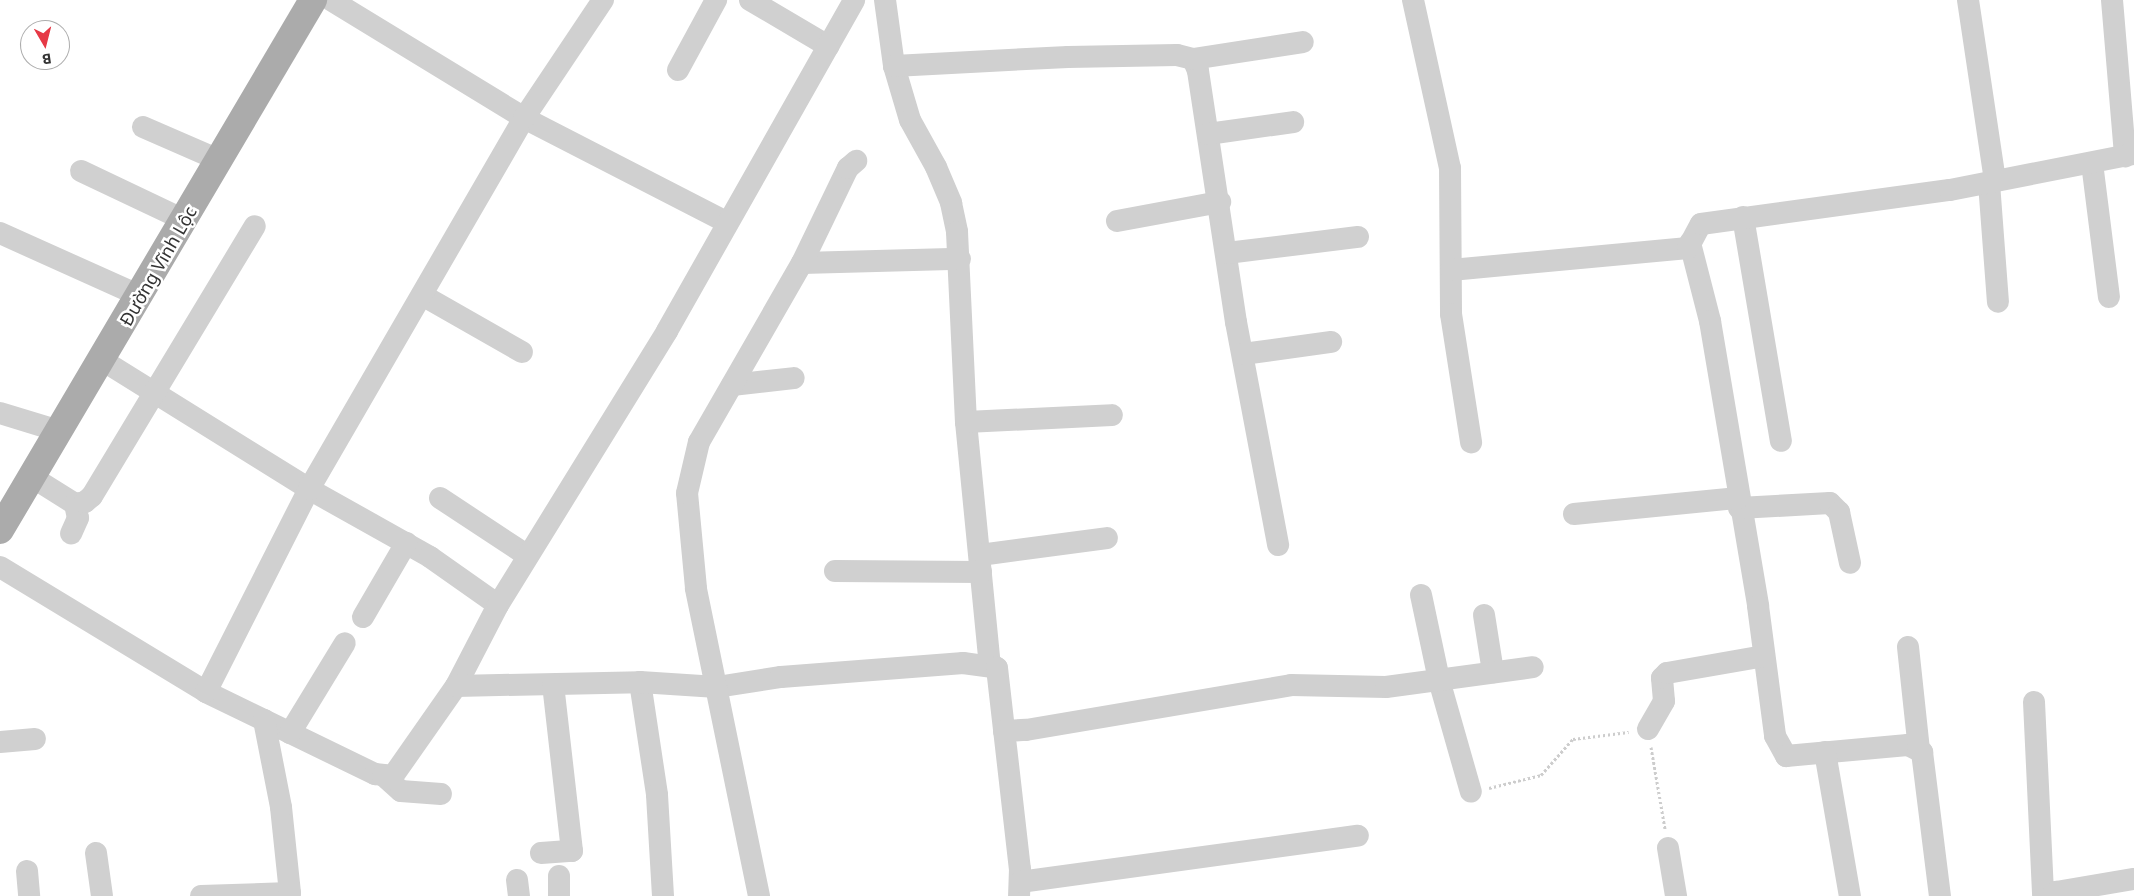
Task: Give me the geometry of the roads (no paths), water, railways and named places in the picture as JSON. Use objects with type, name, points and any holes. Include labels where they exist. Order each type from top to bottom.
[{"type":"main road","name":"Đường Vĩnh Lộc","points":[[2,525],[140,296],[312,0]]},
{"type":"street","points":[[331,0],[524,118],[728,223]]},
{"type":"street","points":[[206,692],[309,489],[524,118],[603,0]]},
{"type":"street","points":[[678,70],[716,0]]},
{"type":"street","points":[[750,0],[828,46]]},
{"type":"street","points":[[383,775],[393,776],[456,686],[498,605],[668,330],[854,0]]},
{"type":"street","points":[[885,0],[894,66],[910,120],[936,167],[951,203],[960,259],[960,330],[966,422],[990,666]]},
{"type":"street","points":[[1413,0],[1450,168],[1451,314],[1471,442]]},
{"type":"street","points":[[1968,0],[1992,182],[1998,302]]},
{"type":"street","points":[[1451,270],[1688,248],[1701,224],[1992,182],[2129,155],[2112,0]]},
{"type":"street","points":[[894,66],[1068,57],[1177,55],[1193,59],[1303,42]]},
{"type":"street","points":[[1193,59],[1198,71],[1243,354],[1278,545]]},
{"type":"street","points":[[1208,134],[1293,122]]},
{"type":"street","points":[[143,127],[219,160]]},
{"type":"street","points":[[759,896],[696,588],[687,493],[699,442],[802,263],[848,168],[856,161]]},
{"type":"street","points":[[2092,163],[2109,297]]},
{"type":"street","points":[[81,170],[184,220]]},
{"type":"street","points":[[1117,221],[1220,202]]},
{"type":"street","points":[[1743,217],[1780,441]]},
{"type":"street","points":[[32,477],[75,504],[85,502],[92,496],[255,226]]},
{"type":"street","points":[[0,233],[140,296]]},
{"type":"street","points":[[1227,253],[1358,236]]},
{"type":"street","points":[[1690,243],[1710,321],[1764,656],[1774,736],[1786,756],[1908,745],[1922,752],[1940,896]]},
{"type":"street","points":[[802,263],[960,259]]},
{"type":"street","points":[[422,295],[522,352]]},
{"type":"street","points":[[1243,354],[1330,342]]},
{"type":"street","points":[[102,360],[309,489],[406,543],[498,605]]},
{"type":"street","points":[[732,385],[794,378]]},
{"type":"street","points":[[0,413],[59,431]]},
{"type":"street","points":[[966,422],[1112,416]]},
{"type":"street","points":[[440,498],[528,556]]},
{"type":"street","points":[[1574,514],[1738,503],[1830,503],[1839,512],[1850,563]]},
{"type":"street","points":[[70,534],[78,518],[75,504]]},
{"type":"street","points":[[835,571],[981,563],[1107,538]]},
{"type":"street","points":[[363,617],[406,543]]},
{"type":"street","points":[[0,567],[206,692],[383,775],[401,791],[441,794]]},
{"type":"street","points":[[1421,596],[1439,680],[1471,792]]},
{"type":"street","points":[[1484,615],[1493,672]]},
{"type":"street","points":[[290,732],[345,643]]},
{"type":"street","points":[[1908,647],[1919,750]]},
{"type":"street","points":[[1648,728],[1664,701],[1662,678],[1666,673],[1764,656]]},
{"type":"street","points":[[456,686],[640,682],[717,687],[781,677],[963,663],[997,668],[1020,889],[1358,836]]},
{"type":"street","points":[[1004,731],[1026,730],[1291,685],[1386,687],[1533,667]]},
{"type":"street","points":[[640,682],[657,794],[663,896]]},
{"type":"street","points":[[541,853],[572,851],[554,685]]},
{"type":"street","points":[[2034,702],[2043,896]]},
{"type":"street","points":[[201,896],[290,894],[281,807],[264,720]]},
{"type":"street","points":[[0,742],[35,740]]},
{"type":"street","points":[[1825,752],[1850,896]]},
{"type":"street","points":[[1668,848],[1676,896]]},
{"type":"street","points":[[96,853],[102,896]]},
{"type":"street","points":[[27,871],[29,896]]},
{"type":"street","points":[[2052,896],[2056,892],[2134,879]]}]
